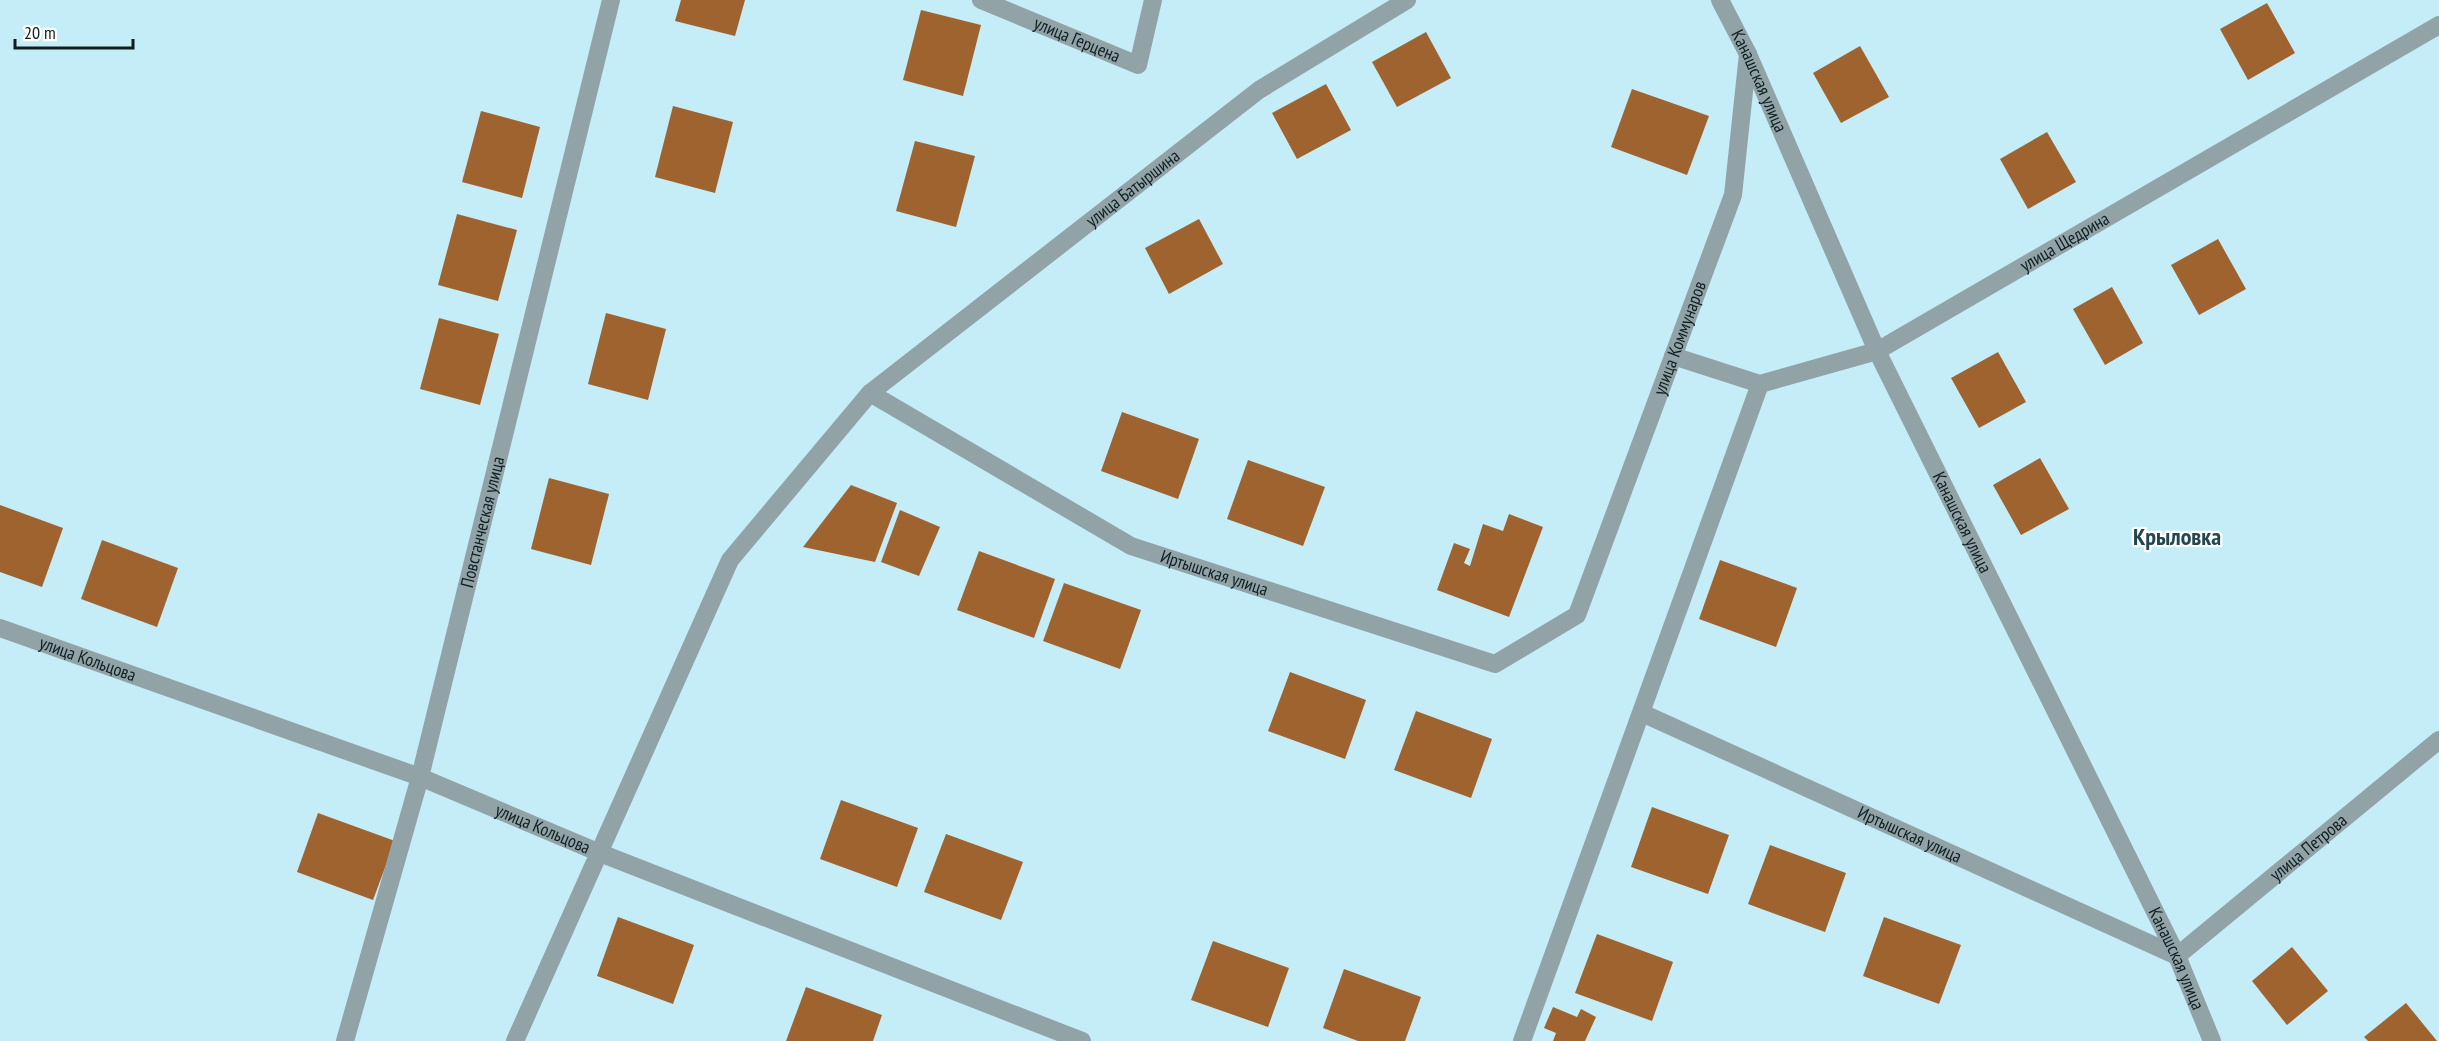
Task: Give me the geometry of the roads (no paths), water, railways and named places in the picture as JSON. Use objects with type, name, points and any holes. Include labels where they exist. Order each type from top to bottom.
[{"type":"street","name":"Повстанческая улица","points":[[345,1041],[420,777],[611,0]]},
{"type":"street","name":"улица Герцена","points":[[981,0],[1138,65],[1154,0]]},
{"type":"street","name":"улица Батыршина","points":[[870,393],[1259,90],[1407,0]]},
{"type":"street","name":"Канашская улица","points":[[1720,0],[1748,54],[1877,351],[2177,956],[2212,1041]]},
{"type":"street","name":"улица Щедрина","points":[[1760,384],[1877,351],[2439,25]]},
{"type":"street","name":"улица Коммунаров","points":[[1577,615],[1733,195],[1748,54]]},
{"type":"street","points":[[1522,1041],[1760,384],[1672,356]]},
{"type":"street","name":"Иртышская улица","points":[[870,393],[1131,546],[1495,664],[1577,615]]},
{"type":"street","points":[[515,1041],[730,560],[870,393]]},
{"type":"street","name":"улица Кольцова","points":[[0,628],[420,777],[600,853],[1082,1041]]},
{"type":"street","name":"Иртышская улица","points":[[1642,712],[2177,956]]},
{"type":"street","name":"улица Петрова","points":[[2177,956],[2439,740]]},
{"type":"district","name":"Крыловка","points":[[2177,537]]}]
